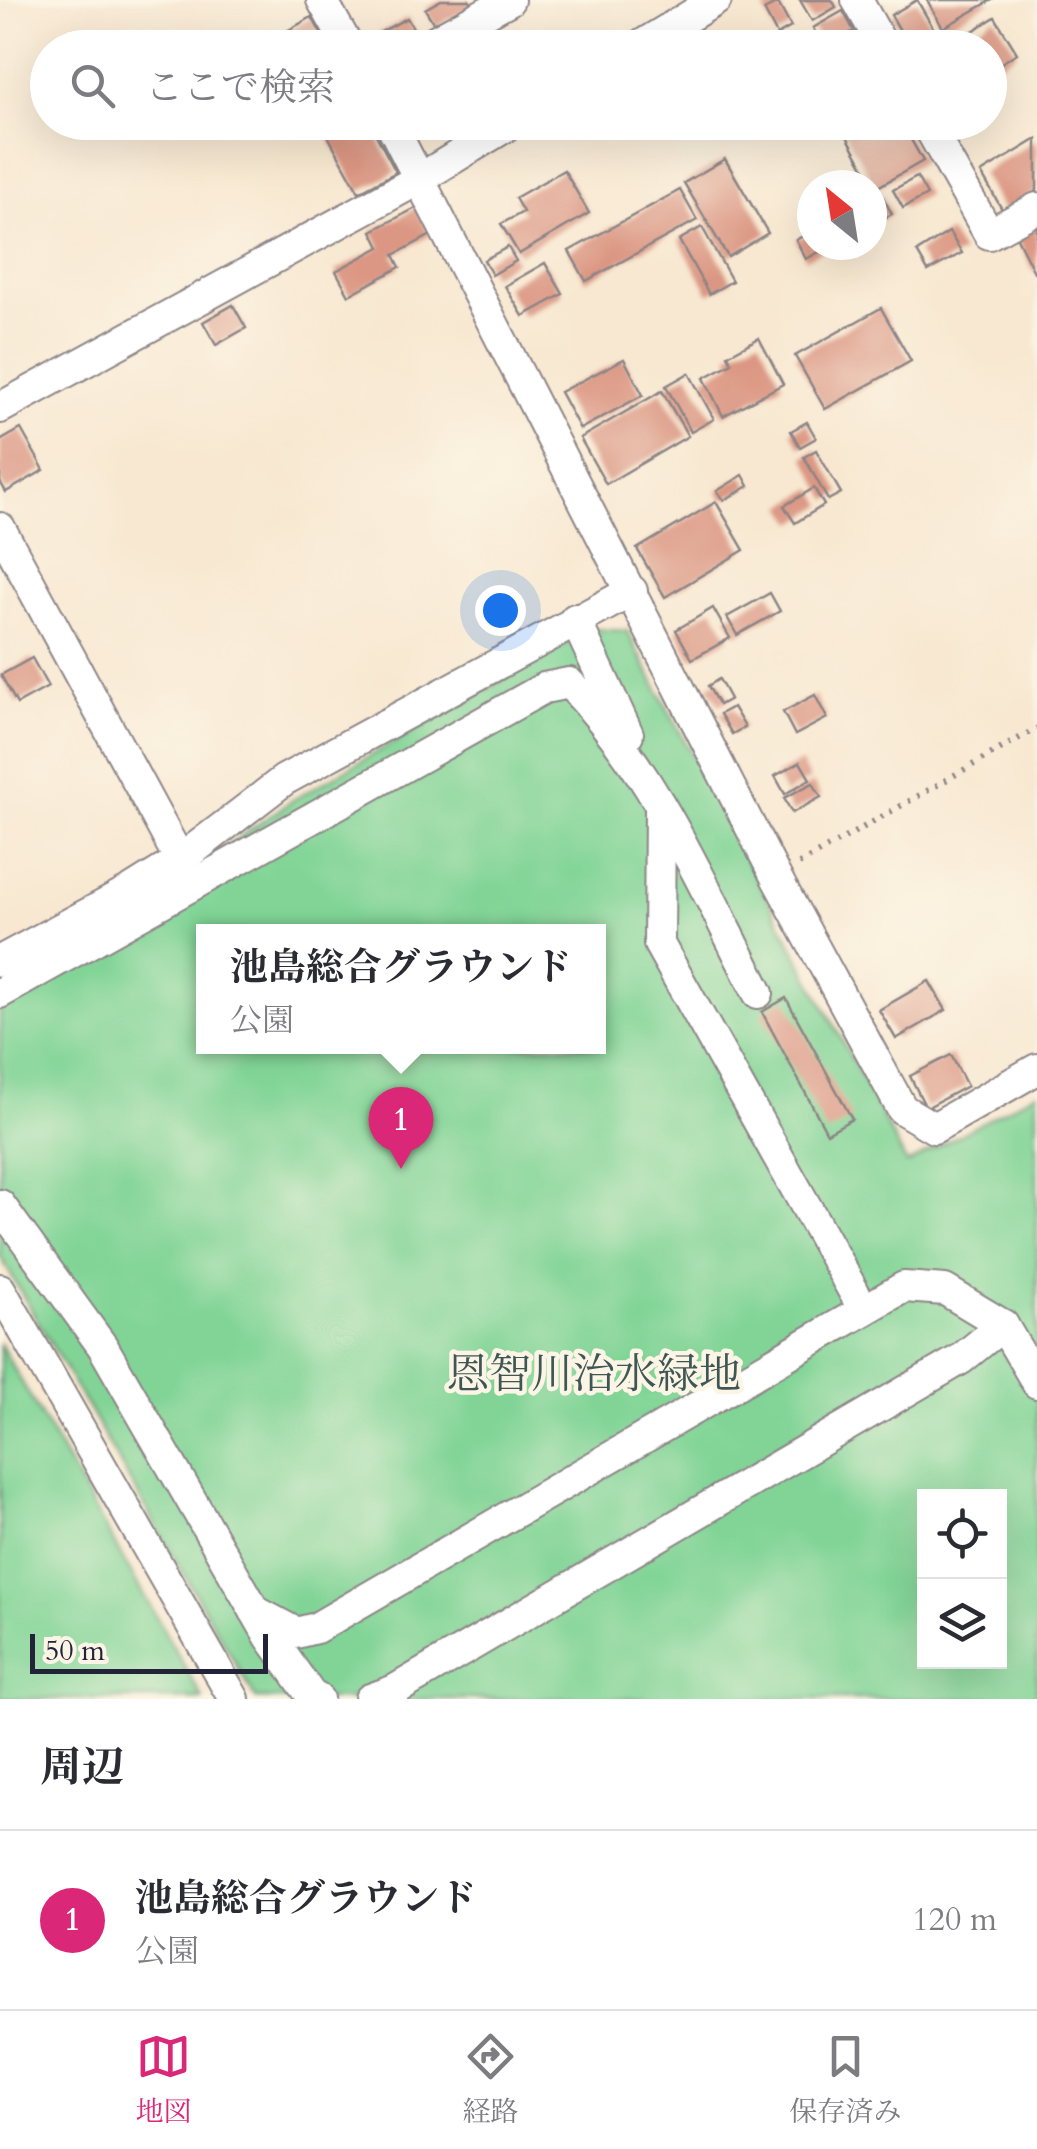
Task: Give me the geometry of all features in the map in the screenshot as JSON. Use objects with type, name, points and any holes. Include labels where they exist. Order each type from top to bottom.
[{"type":"street","points":[[322,0],[338,30]]},
{"type":"street","points":[[455,30],[509,0]]},
{"type":"street","points":[[667,30],[716,0]]},
{"type":"street","points":[[856,0],[874,30]]},
{"type":"street","points":[[400,140],[776,877],[902,1109],[934,1128],[1037,1070]]},
{"type":"street","points":[[0,408],[483,140]]},
{"type":"street","points":[[936,140],[989,234],[1037,208]]},
{"type":"street","points":[[0,528],[180,860]]},
{"type":"street","points":[[0,961],[180,860],[284,780],[632,591]]},
{"type":"street","points":[[576,619],[660,802],[758,993]]},
{"type":"street","points":[[0,993],[544,688],[569,683],[591,706],[660,802],[660,944],[864,1310]]},
{"type":"street","points":[[0,1204],[102,1347],[255,1611],[311,1696],[318,1699]]},
{"type":"street","points":[[255,1611],[296,1634],[316,1628],[904,1287],[944,1290],[1003,1325],[1037,1382]]},
{"type":"street","points":[[0,1289],[234,1699]]},
{"type":"street","points":[[370,1699],[415,1678],[961,1359],[1003,1325]]},
{"type":"path","points":[[776,877],[1037,728]]},
{"type":"green space","name":"恩智川治水緑地","points":[[592,629],[627,631],[907,1164],[1037,1092],[1037,1699],[256,1699],[0,1256],[0,981],[173,884],[291,801]]},
{"type":"green space","points":[[0,1344],[203,1699],[0,1699]]},
{"type":"building","points":[[441,0],[469,0],[472,5],[436,27],[425,9]]},
{"type":"building","points":[[800,0],[832,0],[836,7],[812,21]]},
{"type":"building","points":[[917,0],[934,30],[900,30],[891,15]]},
{"type":"building","points":[[927,0],[992,0],[943,28]]},
{"type":"building","points":[[778,3],[791,27],[774,30],[764,10]]},
{"type":"building","points":[[843,11],[853,30],[814,30]]},
{"type":"building","points":[[312,17],[319,30],[289,30]]},
{"type":"building","points":[[995,17],[1003,30],[974,30]]},
{"type":"building","points":[[407,18],[414,30],[385,30]]},
{"type":"building","points":[[1007,37],[1017,53],[1007,59]]},
{"type":"building","points":[[1037,139],[1037,191],[1003,211],[981,173]]},
{"type":"building","points":[[330,140],[379,140],[396,172],[359,192]]},
{"type":"building","points":[[849,140],[911,140],[923,161],[887,182],[887,170],[866,170]]},
{"type":"building","points":[[725,159],[768,233],[728,257],[684,183]]},
{"type":"building","points":[[564,170],[589,213],[519,254],[501,224],[523,212],[515,198]]},
{"type":"building","points":[[917,177],[927,195],[903,208],[893,190]]},
{"type":"building","points":[[680,190],[697,220],[586,281],[569,251]]},
{"type":"building","points":[[416,208],[431,235],[394,255],[400,267],[349,295],[336,271],[380,247],[372,231]]},
{"type":"building","points":[[1037,225],[1037,271],[1034,272],[1016,236]]},
{"type":"building","points":[[702,227],[732,281],[709,294],[679,240]]},
{"type":"building","points":[[949,232],[962,253],[928,271],[917,252]]},
{"type":"building","points":[[508,247],[516,261],[492,275],[484,260]]},
{"type":"building","points":[[545,263],[563,294],[523,316],[505,286]]},
{"type":"building","points":[[233,305],[246,328],[216,345],[203,322]]},
{"type":"building","points":[[881,308],[911,361],[825,409],[795,356]]},
{"type":"building","points":[[759,338],[783,384],[723,416],[704,378],[732,363],[728,355]]},
{"type":"building","points":[[624,359],[643,395],[580,429],[560,392]]},
{"type":"building","points":[[689,373],[714,419],[691,432],[666,386]]},
{"type":"building","points":[[662,391],[688,436],[606,484],[580,438]]},
{"type":"building","points":[[807,422],[816,438],[800,447],[791,431]]},
{"type":"building","points":[[21,429],[44,470],[6,492],[0,482],[0,441]]},
{"type":"building","points":[[816,450],[841,493],[828,500],[804,457]]},
{"type":"building","points":[[743,475],[749,486],[724,500],[717,491]]},
{"type":"building","points":[[814,488],[824,505],[795,523],[784,506]]},
{"type":"building","points":[[716,502],[744,550],[665,597],[637,549]]},
{"type":"building","points":[[770,593],[780,611],[737,635],[727,617]]},
{"type":"building","points":[[713,608],[730,638],[692,659],[676,630]]},
{"type":"building","points":[[32,658],[48,687],[17,704],[1,675]]},
{"type":"building","points":[[719,679],[730,699],[719,705],[708,686]]},
{"type":"building","points":[[815,695],[827,718],[795,735],[783,712]]},
{"type":"building","points":[[733,707],[745,727],[732,734],[720,714]]},
{"type":"building","points":[[800,762],[810,779],[785,794],[775,776]]},
{"type":"building","points":[[813,783],[821,797],[792,813],[784,798]]},
{"type":"building","points":[[929,981],[946,1010],[896,1039],[879,1010]]},
{"type":"building","points":[[786,998],[852,1119],[827,1133],[762,1012]]},
{"type":"building","points":[[951,1055],[967,1086],[926,1108],[910,1076]]},
{"type":"place","name":"池島総合グラウンド","points":[[401,1169]]}]
